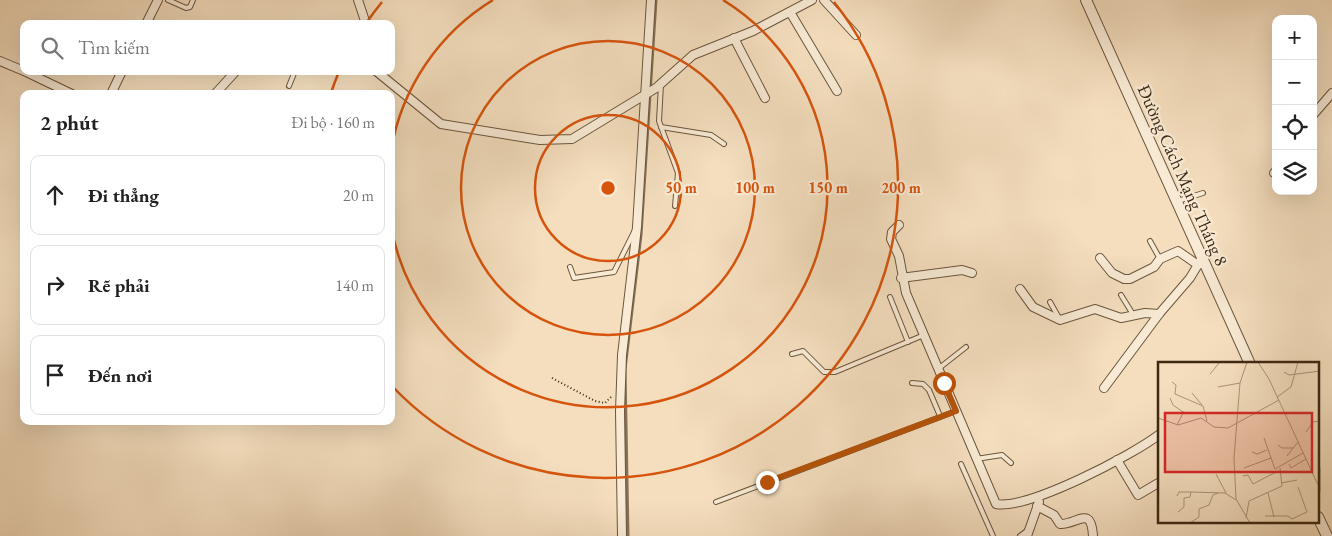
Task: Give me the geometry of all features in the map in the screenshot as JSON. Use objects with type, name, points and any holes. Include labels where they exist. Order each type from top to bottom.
[{"type":"street","points":[[148,20],[158,0]]},
{"type":"street","points":[[358,0],[365,20]]},
{"type":"street","points":[[622,536],[621,381],[627,302],[637,227],[647,94],[651,0]]},
{"type":"street","points":[[381,75],[442,124],[540,140],[562,141],[580,136],[647,94],[693,55],[734,38],[812,0]]},
{"type":"street","points":[[824,0],[856,35]]},
{"type":"street","name":"Đường Cách Mạng Tháng 8","points":[[1086,0],[1178,201],[1200,262],[1249,362]]},
{"type":"street","points":[[790,12],[837,91]]},
{"type":"street","points":[[734,38],[765,98]]},
{"type":"street","points":[[0,61],[20,69]]},
{"type":"street","points":[[32,75],[64,90]]},
{"type":"street","points":[[113,90],[120,75]]},
{"type":"street","points":[[219,90],[232,75]]},
{"type":"street","points":[[1317,110],[1332,93]]},
{"type":"street","points":[[899,225],[892,232],[891,239],[899,256],[906,293],[996,504],[1006,505],[1042,495],[1117,460],[1145,445],[1158,435]]},
{"type":"street","points":[[1100,258],[1112,273],[1124,279],[1130,279],[1154,267],[1160,259],[1181,251],[1200,262],[1104,388]]},
{"type":"street","points":[[902,278],[962,270],[972,273]]},
{"type":"street","points":[[1020,289],[1032,308],[1060,320],[1095,309],[1117,317],[1159,314]]},
{"type":"street","points":[[1117,460],[1138,494],[1158,483]]},
{"type":"street","points":[[1027,533],[1042,495]]},
{"type":"street","points":[[1037,506],[1054,515],[1060,524],[1068,524],[1080,518],[1087,519],[1091,523],[1093,536]]},
{"type":"street","points":[[1320,521],[1327,536]]},
{"type":"lane","points":[[168,0],[186,8],[190,7],[193,0]]},
{"type":"lane","points":[[289,86],[293,75]]},
{"type":"lane","points":[[658,86],[658,117],[678,173],[675,206]]},
{"type":"lane","points":[[661,127],[711,135],[724,144]]},
{"type":"lane","points":[[1178,201],[1203,193]]},
{"type":"lane","points":[[570,267],[574,278],[614,272],[637,227]]},
{"type":"lane","points":[[1150,241],[1160,259]]},
{"type":"lane","points":[[1121,295],[1134,316]]},
{"type":"lane","points":[[890,297],[908,342]]},
{"type":"lane","points":[[1050,302],[1060,320]]},
{"type":"lane","points":[[792,354],[803,351],[824,372],[835,372],[924,335]]},
{"type":"lane","points":[[938,369],[966,347]]},
{"type":"lane","points":[[912,383],[923,384],[929,390],[940,416]]},
{"type":"lane","points":[[716,502],[956,411]]},
{"type":"lane","points":[[976,460],[1002,455],[1011,463]]},
{"type":"lane","points":[[961,464],[993,536]]},
{"type":"lane","points":[[1020,536],[1027,533]]},
{"type":"path","points":[[552,378],[595,401],[605,403],[609,402],[615,388],[621,381]]},
{"type":"waterway","points":[[628,536],[625,369],[641,235],[656,0]]},
{"type":"route","points":[[767,482],[956,411],[944,383]]}]
